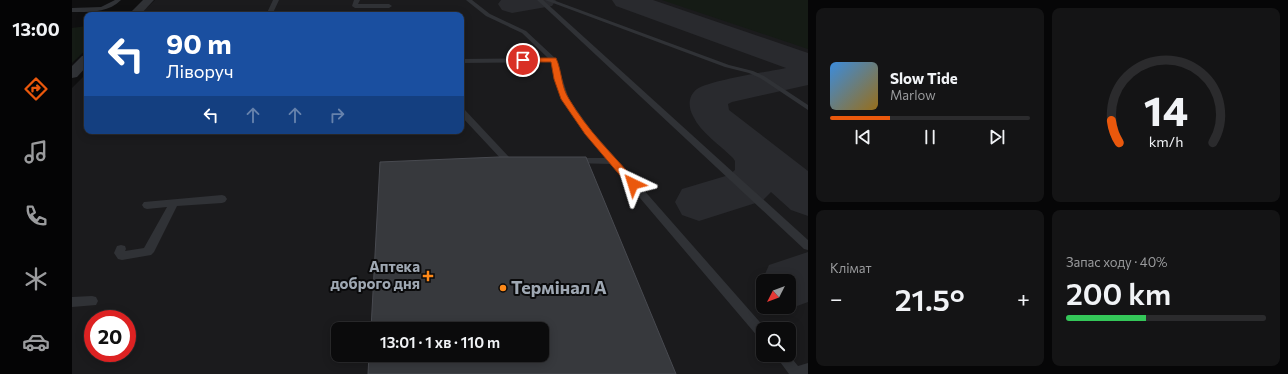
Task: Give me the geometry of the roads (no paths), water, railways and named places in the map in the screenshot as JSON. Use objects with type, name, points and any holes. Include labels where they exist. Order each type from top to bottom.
[{"type":"street","points":[[137,12],[149,0]]},
{"type":"street","points":[[72,74],[84,62]]},
{"type":"lane","points":[[72,10],[96,10],[111,6],[118,0]]},
{"type":"lane","points":[[270,12],[276,0]]},
{"type":"lane","points":[[357,0],[355,9],[389,6]]},
{"type":"lane","points":[[469,0],[488,15],[524,32],[554,60],[558,79],[565,99],[588,132],[756,326]]},
{"type":"lane","points":[[540,0],[808,246]]},
{"type":"lane","points":[[548,0],[727,66],[751,72],[762,77],[808,108]]},
{"type":"lane","points":[[464,61],[554,60]]},
{"type":"lane","points":[[464,114],[506,159],[512,162],[520,162]]},
{"type":"lane","points":[[566,161],[613,161]]},
{"type":"lane","points":[[146,205],[222,199]]},
{"type":"lane","points":[[121,249],[119,253],[122,256],[147,252],[173,204]]},
{"type":"lane","points":[[72,302],[92,301]]},
{"type":"lane","points":[[789,362],[800,372]]},
{"type":"place","name":"Аптека доброго дня","points":[[428,276]]},
{"type":"place","name":"Термінал А","points":[[503,288]]}]
